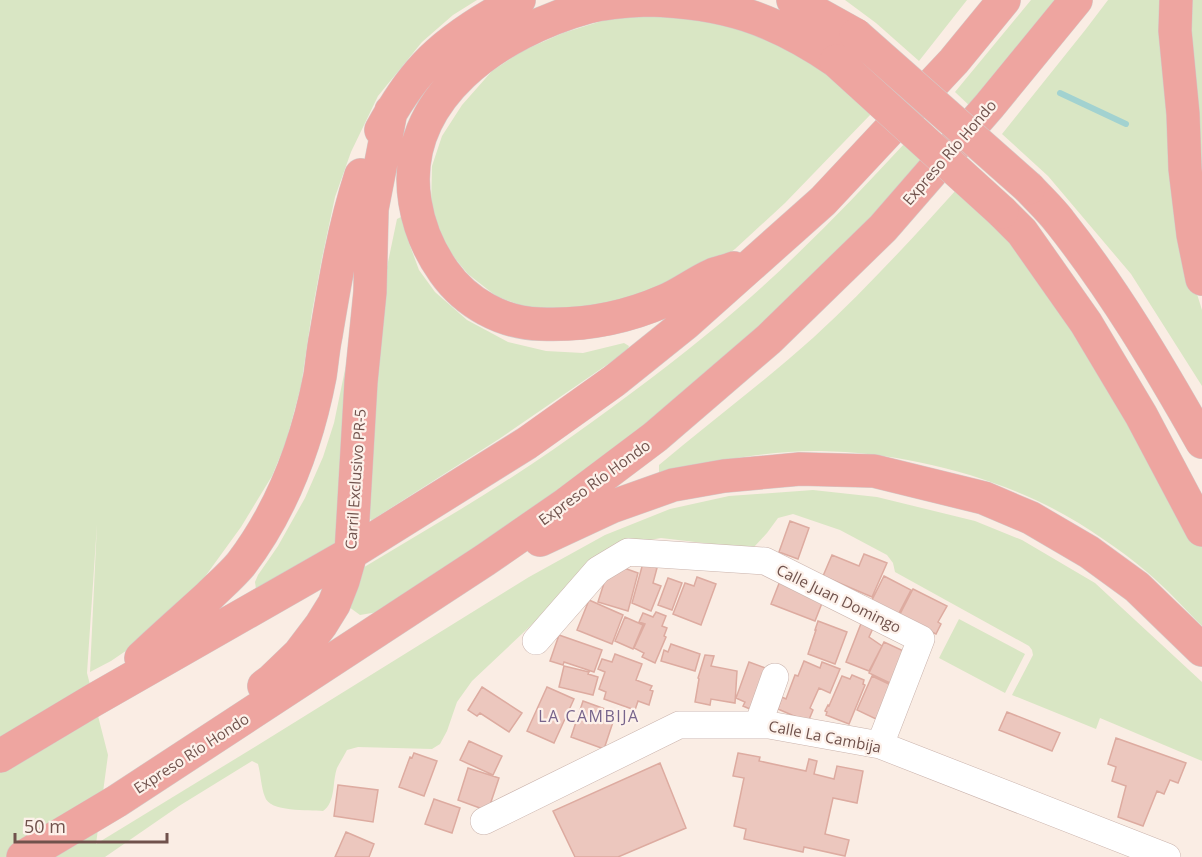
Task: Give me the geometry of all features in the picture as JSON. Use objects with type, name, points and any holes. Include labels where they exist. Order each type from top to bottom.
[{"type":"highway","points":[[92,700],[228,578],[256,541],[282,495],[297,460],[311,413],[343,244],[353,201],[371,150],[391,111],[417,75],[441,51],[473,27],[519,0]]},
{"type":"highway","points":[[370,292],[391,200],[411,148],[443,94],[466,70],[521,33],[589,7],[647,0],[710,5],[731,10],[753,17],[801,39],[836,61],[1022,232],[1086,323],[1140,415],[1202,530]]},
{"type":"highway","points":[[793,0],[856,35],[1029,188],[1059,220],[1094,267],[1148,350],[1202,442]]},
{"type":"highway","points":[[0,756],[92,700],[351,553],[527,443],[614,381],[685,324],[823,201],[954,61],[1004,0]]},
{"type":"highway","name":"Expreso Río Hondo","points":[[22,857],[119,789],[380,630],[566,504],[655,437],[769,339],[883,228],[990,105],[1076,0]]},
{"type":"highway","points":[[1176,0],[1175,31],[1183,114],[1185,169],[1193,235],[1202,279]]},
{"type":"highway","points":[[434,108],[424,126],[414,166],[412,185],[417,213],[425,239],[436,262],[460,291],[484,309],[520,322],[538,324],[571,324],[606,320],[666,301],[711,276],[756,261]]},
{"type":"highway","points":[[370,292],[372,209],[391,111]]},
{"type":"highway","name":"Carril Exclusivo PR-5","points":[[0,850],[119,789],[272,680],[299,654],[321,625],[334,604],[351,553],[361,382],[370,292]]},
{"type":"highway","points":[[504,547],[530,545],[611,507],[673,485],[724,476],[800,469],[874,471],[984,498],[1030,518],[1089,552],[1137,587],[1202,650]]},
{"type":"street","name":"Calle Juan Domingo","points":[[536,641],[598,570],[628,552],[765,561],[921,639],[880,745]]},
{"type":"street","points":[[758,724],[775,677]]},
{"type":"street","name":"Calle La Cambija","points":[[484,821],[679,725],[769,724],[880,745],[1167,857]]},
{"type":"green space","points":[[0,0],[477,0],[453,15],[422,42],[378,96],[351,152],[335,197],[312,312],[301,386],[286,442],[272,476],[241,527],[191,596],[133,646],[90,672],[97,524],[87,673],[108,755],[96,844],[529,577],[605,535],[670,509],[729,496],[813,490],[877,497],[975,521],[1022,540],[1095,583],[1202,682],[1202,761],[1100,718],[1096,729],[1012,695],[1033,655],[1029,646],[895,572],[893,563],[887,555],[840,530],[793,514],[778,518],[754,547],[661,538],[638,542],[558,600],[472,681],[457,702],[440,744],[432,749],[358,747],[347,750],[335,773],[330,802],[323,811],[281,808],[268,802],[258,764],[252,761],[179,806],[105,857],[0,857]]},
{"type":"green space","points":[[845,0],[967,0],[919,61],[876,23]]},
{"type":"green space","points":[[1031,0],[1055,0],[972,108],[955,92]]},
{"type":"green space","points":[[1108,0],[1169,0],[1197,294],[1202,310],[1202,386],[1131,274],[1048,176],[1002,134]]},
{"type":"green space","points":[[1193,0],[1202,0],[1202,182],[1190,42]]},
{"type":"green space","points":[[658,15],[677,16],[751,31],[789,49],[813,64],[871,114],[785,203],[735,249],[700,276],[629,304],[551,311],[522,306],[496,296],[468,274],[443,244],[431,208],[432,166],[442,136],[462,105],[492,71],[522,51],[563,33],[608,19]]},
{"type":"green space","points":[[905,143],[924,160],[882,206],[767,325],[629,444],[378,612],[360,615],[349,607],[361,569],[531,465],[669,365],[733,313],[784,267]]},
{"type":"green space","points":[[957,189],[1001,229],[1056,299],[1202,543],[1202,626],[1154,578],[1103,539],[1040,502],[969,475],[895,458],[821,451],[760,455],[659,474],[659,465],[776,370],[833,320]]},
{"type":"green space","points":[[401,217],[419,270],[435,292],[467,320],[508,342],[546,351],[583,353],[624,343],[629,346],[627,351],[499,439],[372,520],[365,518],[383,286],[397,219]]},
{"type":"green space","points":[[347,360],[337,542],[256,589],[255,582],[258,575],[278,546],[305,498],[323,457],[334,423]]},
{"type":"green space","points":[[959,619],[1025,654],[1005,693],[939,658]]},
{"type":"building","points":[[790,521],[809,528],[798,559],[779,552]]},
{"type":"building","points":[[864,554],[887,563],[872,597],[823,576],[832,555],[859,566]]},
{"type":"building","points":[[643,563],[657,568],[653,583],[661,586],[651,611],[632,603]]},
{"type":"building","points":[[624,568],[638,573],[628,611],[598,602],[605,580]]},
{"type":"building","points":[[884,576],[911,590],[898,615],[871,602]]},
{"type":"building","points":[[697,577],[716,584],[701,625],[673,614],[685,583],[694,586]]},
{"type":"building","points":[[668,578],[682,583],[672,610],[658,605]]},
{"type":"building","points":[[780,581],[824,598],[815,621],[771,604]]},
{"type":"building","points":[[913,589],[947,606],[938,622],[941,624],[936,634],[932,632],[931,635],[898,618]]},
{"type":"building","points":[[589,600],[623,615],[612,644],[577,630]]},
{"type":"building","points":[[656,612],[666,616],[662,626],[667,628],[664,636],[666,637],[655,663],[642,657],[644,653],[634,648],[645,624],[639,622],[643,613],[653,617]]},
{"type":"building","points":[[625,617],[643,625],[633,649],[615,641]]},
{"type":"building","points":[[818,621],[847,632],[835,664],[808,654]]},
{"type":"building","points":[[862,621],[874,626],[869,637],[882,646],[869,671],[846,662]]},
{"type":"building","points":[[559,635],[602,650],[594,672],[564,662],[563,665],[550,661]]},
{"type":"building","points":[[884,642],[908,653],[892,684],[869,673]]},
{"type":"building","points":[[671,644],[700,654],[695,671],[661,661],[664,650],[668,652]]},
{"type":"building","points":[[615,654],[642,664],[636,680],[652,686],[649,705],[638,701],[635,710],[604,699],[606,692],[599,689],[605,672],[598,669],[602,659],[612,662]]},
{"type":"building","points":[[705,655],[714,656],[711,666],[737,671],[735,703],[711,699],[710,705],[695,702],[698,678]]},
{"type":"building","points":[[804,661],[820,668],[822,662],[840,669],[830,693],[819,688],[810,708],[813,710],[808,722],[778,709],[782,697],[786,699],[795,675],[798,676]]},
{"type":"building","points":[[749,662],[771,670],[757,712],[743,706],[745,702],[736,698]]},
{"type":"building","points":[[564,666],[589,672],[588,674],[598,677],[593,695],[559,687]]},
{"type":"building","points":[[852,675],[864,680],[865,685],[849,724],[826,715],[825,711],[842,676],[850,679]]},
{"type":"building","points":[[872,676],[891,685],[876,719],[857,710]]},
{"type":"building","points":[[482,687],[522,713],[509,732],[480,713],[477,716],[468,710]]},
{"type":"building","points":[[547,687],[574,699],[554,743],[527,731]]},
{"type":"building","points":[[583,701],[616,713],[604,749],[571,737]]},
{"type":"building","points":[[1007,712],[1060,733],[1052,751],[999,730]]},
{"type":"building","points":[[1116,738],[1186,763],[1178,783],[1170,780],[1164,794],[1157,791],[1143,826],[1118,817],[1126,786],[1112,781],[1116,767],[1108,764]]},
{"type":"building","points":[[469,741],[502,756],[493,775],[460,760]]},
{"type":"building","points":[[414,753],[437,761],[424,796],[399,787],[410,757],[412,758]]},
{"type":"building","points":[[738,753],[760,757],[759,761],[806,771],[809,759],[817,761],[814,774],[834,779],[837,766],[863,771],[857,803],[833,798],[825,834],[849,840],[845,856],[804,847],[803,852],[744,839],[746,829],[734,826],[744,778],[733,776]]},
{"type":"building","points":[[660,763],[686,828],[618,857],[575,857],[553,811]]},
{"type":"building","points":[[468,768],[499,778],[488,811],[458,800]]},
{"type":"building","points":[[338,785],[378,790],[373,822],[334,816]]},
{"type":"building","points":[[434,799],[460,808],[452,833],[425,824]]},
{"type":"building","points":[[346,832],[374,844],[369,857],[335,857]]},
{"type":"waterway","points":[[1060,93],[1126,124]]},
{"type":"district","name":"LA CAMBIJA","points":[[589,716]]}]
